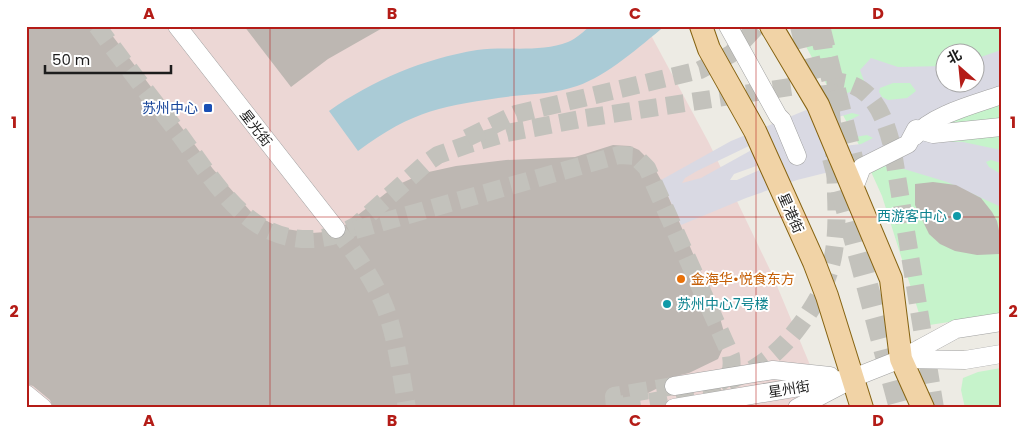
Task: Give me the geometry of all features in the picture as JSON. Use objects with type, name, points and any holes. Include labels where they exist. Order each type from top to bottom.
[{"type":"main road","name":"星港街","points":[[701,26],[709,49],[755,131],[814,262],[827,296],[862,408]]},
{"type":"main road","points":[[771,26],[818,105],[891,278],[902,359],[923,408]]},
{"type":"street","name":"星光街","points":[[177,26],[336,229]]},
{"type":"street","points":[[728,26],[782,120],[797,156]]},
{"type":"street","points":[[854,188],[862,167],[908,144],[920,129],[954,111],[1001,94]]},
{"type":"street","points":[[908,144],[916,129],[933,134],[1001,127]]},
{"type":"street","name":"星州街","points":[[674,408],[853,378],[902,359],[956,329],[1001,322]]},
{"type":"street","name":"星州街","points":[[902,359],[965,360],[1001,354]]},
{"type":"street","points":[[674,386],[773,370],[853,378]]},
{"type":"street","points":[[797,408],[853,378]]},
{"type":"street","points":[[26,394],[43,408]]},
{"type":"shaded area","name":"苏州中心","points":[[26,26],[646,26],[709,143],[772,274],[828,408],[26,408]]},
{"type":"shaded area","points":[[1001,50],[1001,88],[965,100],[922,141],[963,142],[1001,150],[1001,163],[991,160],[986,162],[989,167],[1001,174],[1001,207],[947,182],[904,169],[882,166],[841,169],[797,180],[746,198],[681,225],[661,180],[731,141],[857,89],[864,81],[860,70],[871,58],[898,67],[934,66],[934,92],[984,92],[984,56]],"holes":[[[893,83],[910,83],[916,91],[907,98],[888,100],[882,97],[879,92],[880,88]],[[852,113],[860,115],[839,125],[828,120]],[[867,135],[873,138],[861,144],[835,147],[838,140]],[[751,145],[757,147],[701,178],[682,183],[685,178]],[[759,165],[766,167],[737,180],[730,180],[734,174]]]},
{"type":"green space","points":[[795,26],[1001,26],[1001,314],[923,326],[882,196],[858,143]]},
{"type":"green space","points":[[1001,368],[1001,408],[965,408],[961,390],[963,378],[978,372]]},
{"type":"water","points":[[590,26],[665,26],[623,60],[600,75],[577,86],[546,93],[468,102],[431,111],[396,126],[358,151],[329,111],[381,80],[418,65],[477,50],[535,48],[557,45],[574,39]]},
{"type":"building","name":"苏州中心","points":[[26,26],[105,26],[213,169],[252,213],[280,228],[312,233],[325,232],[332,239],[343,237],[346,232],[345,225],[395,186],[424,173],[456,166],[506,160],[575,157],[613,145],[630,146],[639,150],[651,162],[661,180],[718,311],[726,339],[718,359],[689,373],[668,378],[664,385],[618,408],[53,408],[50,400],[33,386],[26,384]]},
{"type":"building","points":[[244,26],[386,26],[328,59],[291,87]]},
{"type":"building","name":"西游客中心","points":[[933,182],[956,185],[981,198],[997,221],[1001,240],[999,254],[977,255],[955,251],[940,244],[929,234],[915,205],[915,184]]},
{"type":"tunnel","points":[[97,26],[218,187],[241,212],[253,222],[277,234],[301,239],[324,238],[346,231],[357,225],[425,164],[438,155],[507,133],[586,118],[803,85],[825,82],[850,84],[860,89],[876,104],[886,124],[892,146],[935,408]]},
{"type":"tunnel","points":[[467,138],[516,114],[700,70],[731,54],[757,26]]},
{"type":"tunnel","points":[[801,26],[820,103]]},
{"type":"tunnel","points":[[819,26],[858,182]]},
{"type":"tunnel","points":[[674,386],[614,396],[615,408],[694,393],[725,383],[748,372],[772,356],[791,336],[821,293],[830,269],[836,232],[833,135],[822,36]]},
{"type":"tunnel","points":[[355,230],[619,155],[635,156],[647,168],[731,356],[732,365],[730,372],[719,383]]},
{"type":"tunnel","points":[[833,158],[900,408]]},
{"type":"tunnel","points":[[336,229],[364,268],[386,310],[396,346],[407,408]]},
{"type":"place","name":"苏州中心","points":[[208,108]]},
{"type":"place","name":"西游客中心","points":[[957,216]]},
{"type":"place","name":"金海华•悦食东方","points":[[681,279]]},
{"type":"place","name":"苏州中心7号楼","points":[[667,304]]}]
